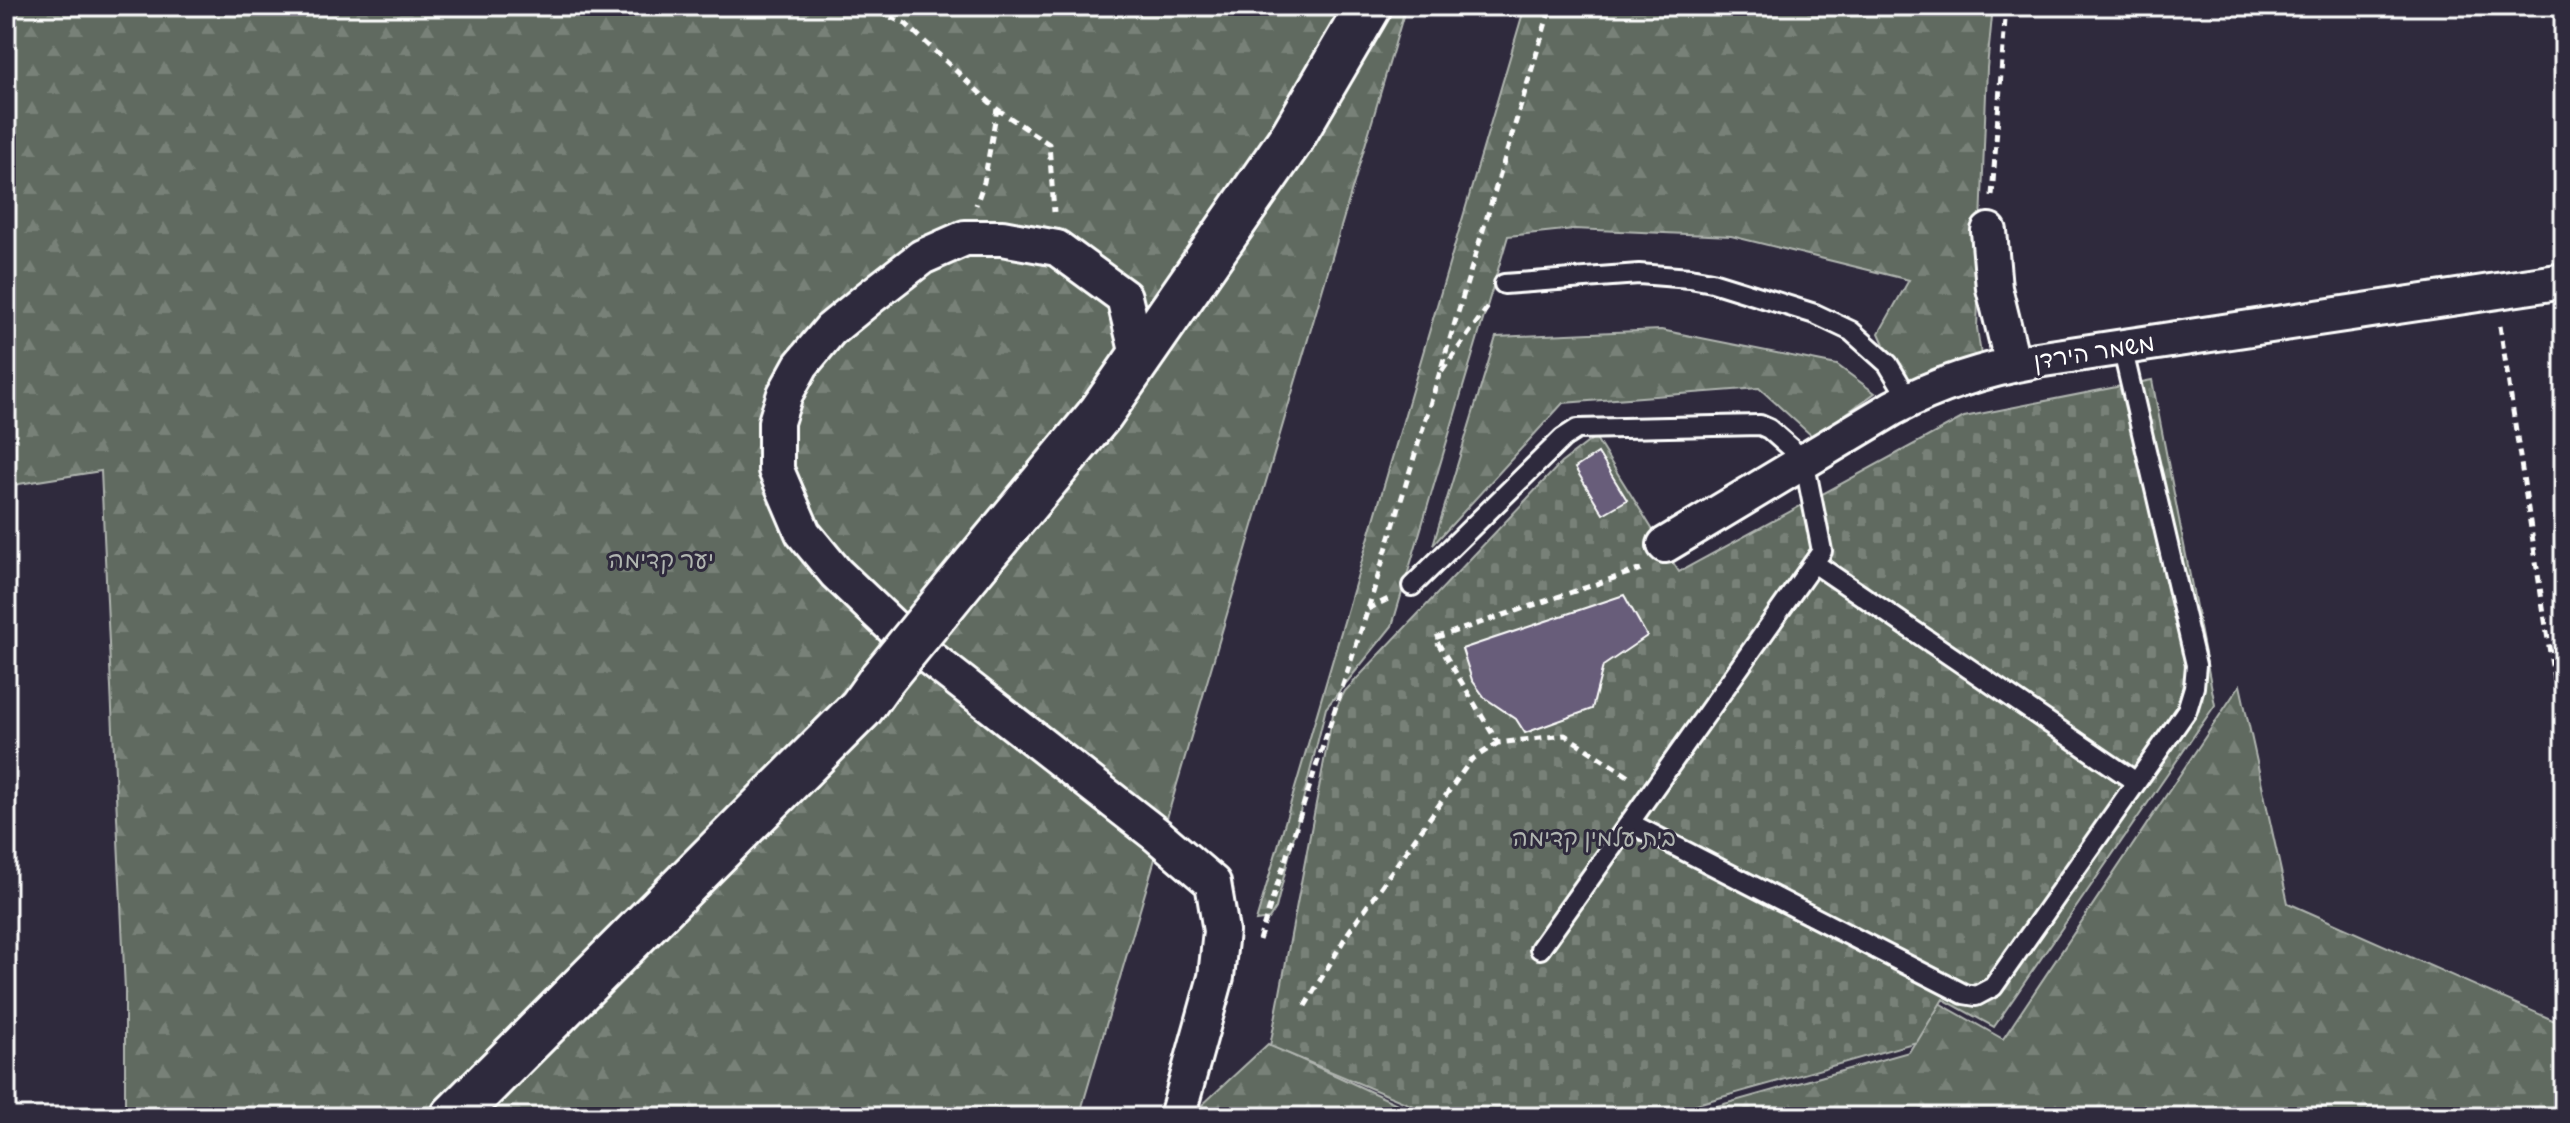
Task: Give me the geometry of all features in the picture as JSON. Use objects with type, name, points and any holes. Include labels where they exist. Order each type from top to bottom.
[{"type":"main road","points":[[453,1117],[861,708],[1101,413],[1293,136],[1369,6]]},
{"type":"street","points":[[1989,231],[1994,288],[2013,365]]},
{"type":"street","points":[[1177,1117],[1216,977],[1221,931],[1213,883],[1157,835],[902,636],[836,573],[803,533],[776,470],[776,422],[785,394],[830,330],[922,257],[965,238],[1002,238],[1057,248],[1124,297],[1182,297]]},
{"type":"street","name":"משמר הירדן","points":[[1665,545],[1909,399],[1966,377],[2013,365],[2122,347],[2564,281]]},
{"type":"street","points":[[1124,297],[1139,359]]},
{"type":"lane","points":[[1504,284],[1639,274],[1712,282],[1815,314],[1851,331],[1888,364],[1909,399]]},
{"type":"lane","points":[[1630,823],[1964,994],[1976,996],[1993,987],[2187,710],[2194,687],[2196,665],[2122,347]]},
{"type":"lane","points":[[1412,586],[1565,436],[1577,429],[1760,425],[1769,429],[1804,460],[1822,551],[1540,949]]},
{"type":"lane","points":[[1814,563],[2136,782]]},
{"type":"path","points":[[865,6],[906,24],[997,109],[1049,144],[1057,248]]},
{"type":"path","points":[[1259,940],[1368,609],[1551,6]]},
{"type":"path","points":[[1989,231],[2006,6]]},
{"type":"path","points":[[965,238],[984,182],[997,109]]},
{"type":"path","points":[[1438,377],[1504,284]]},
{"type":"path","points":[[2495,292],[2556,692]]},
{"type":"path","points":[[1498,743],[1435,638],[1648,567],[1665,545]]},
{"type":"path","points":[[1305,1006],[1348,933],[1471,760],[1498,743],[1565,735],[1653,791]]},
{"type":"green space","name":"יער קדימה","points":[[6,6],[1406,6],[1079,1117],[125,1117],[125,990],[101,471],[6,486]]},
{"type":"green space","points":[[1525,6],[1993,6],[1987,68],[1977,328],[1982,362],[1901,383],[1879,333],[1909,280],[1731,236],[1574,229],[1508,236],[1392,626],[1326,708],[1276,908],[1269,919],[1256,921]]},
{"type":"green space","points":[[1661,330],[1837,365],[1875,393],[1813,437],[1759,388],[1563,403],[1433,545],[1496,337]]},
{"type":"green space","name":"בית עלמין קדימה","points":[[2152,380],[2215,705],[1994,1027],[1943,999],[1917,1042],[1651,1117],[1439,1117],[1270,1046],[1333,714],[1345,691],[1561,463],[1595,437],[1679,572],[1964,417]]},
{"type":"green space","points":[[2240,685],[2288,903],[2564,1025],[2564,1117],[1678,1117],[1909,1052],[1939,1003],[2003,1039]]},
{"type":"green space","points":[[1268,1044],[1425,1117],[1198,1117],[1201,1106]]},
{"type":"building","points":[[1598,453],[1627,500],[1603,514],[1575,468]]},
{"type":"building","points":[[1624,595],[1647,636],[1603,666],[1592,709],[1525,733],[1516,719],[1485,698],[1472,680],[1462,649]]}]
